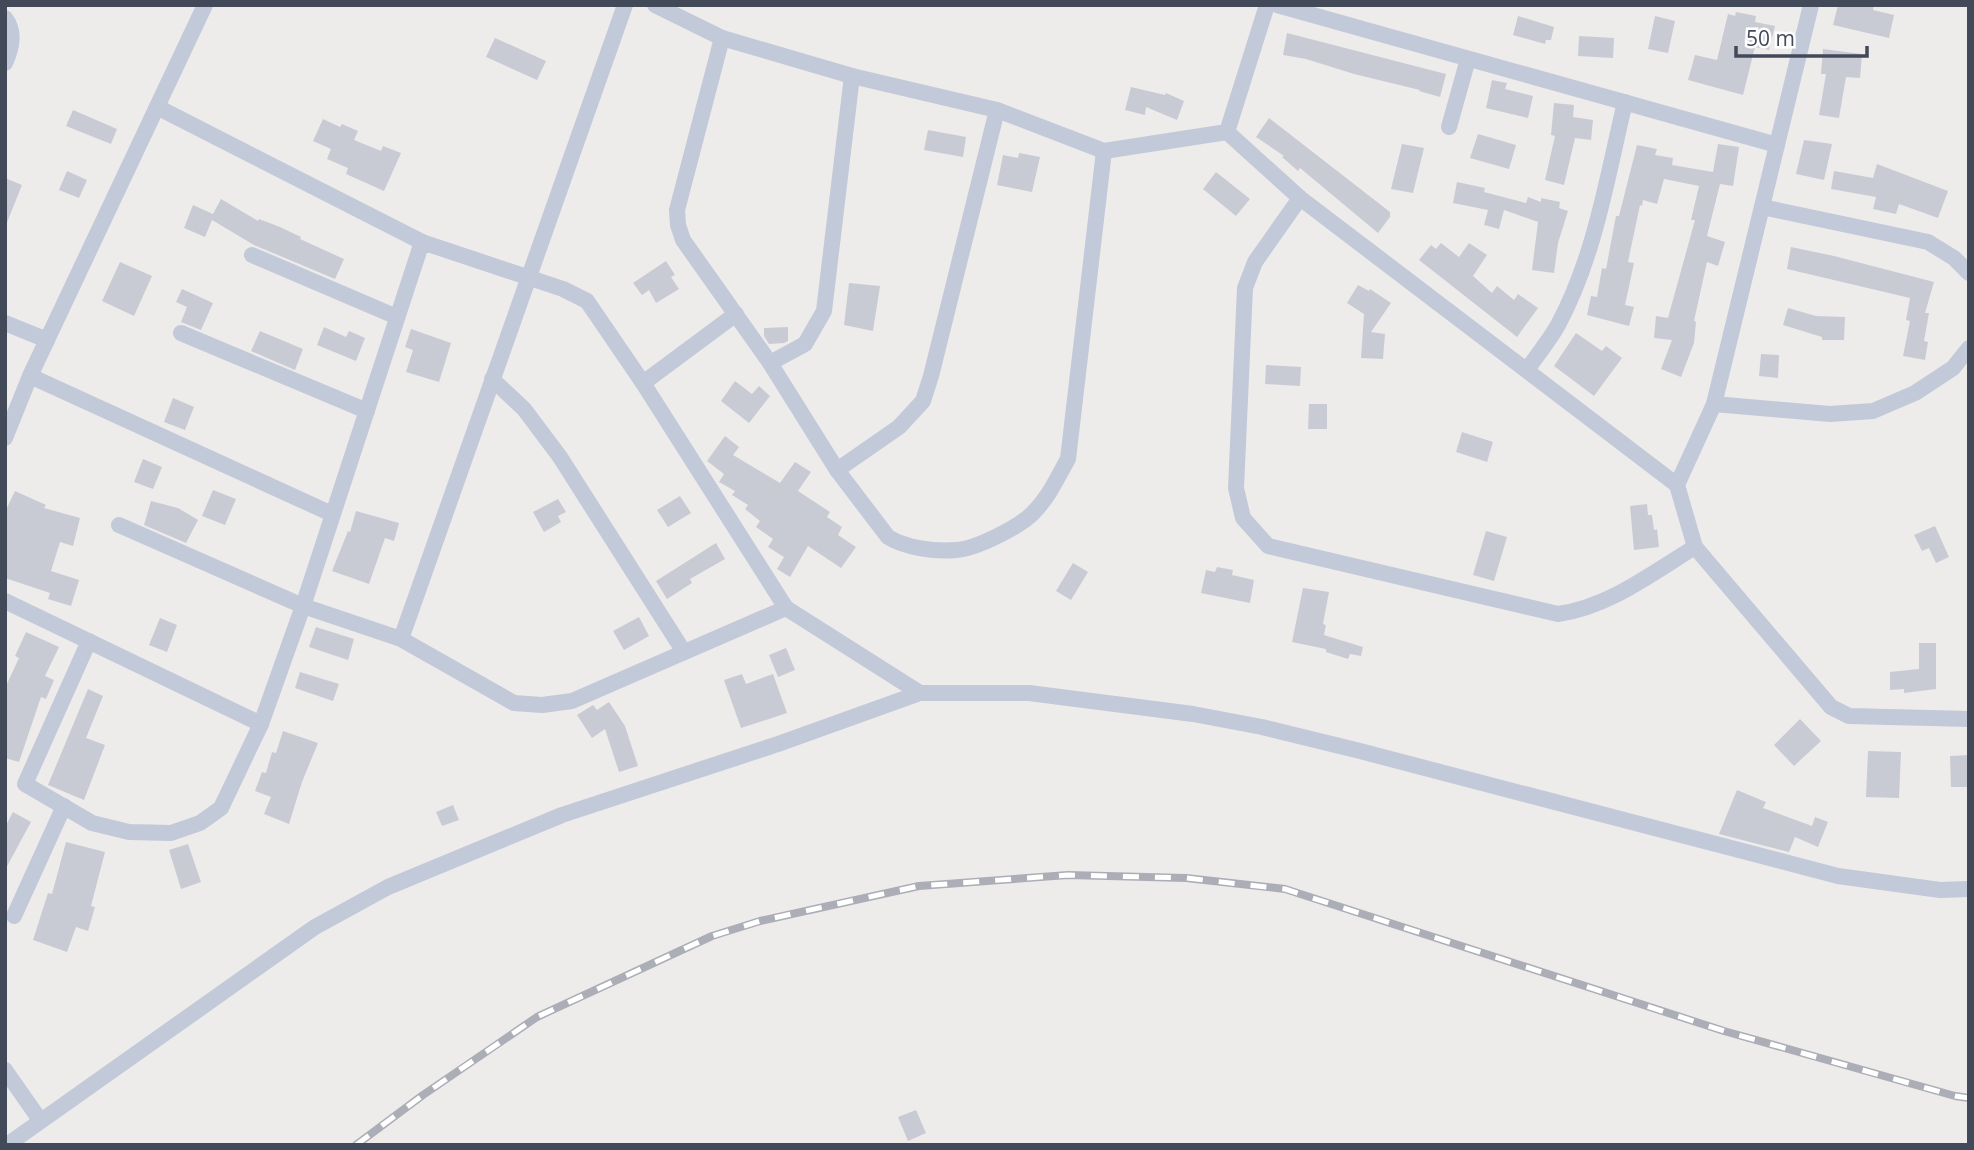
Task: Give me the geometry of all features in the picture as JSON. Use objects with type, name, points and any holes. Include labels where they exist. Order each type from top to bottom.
[{"type":"street","points":[[5,438],[30,376],[205,5]]},
{"type":"street","points":[[401,639],[625,5]]},
{"type":"street","points":[[655,5],[722,38],[852,76],[997,110],[1104,151],[1227,132]]},
{"type":"street","points":[[1227,132],[1267,5]]},
{"type":"street","points":[[1277,5],[1777,145]]},
{"type":"street","points":[[1677,485],[1714,404],[1811,5]]},
{"type":"street","points":[[5,18],[11,27],[12,38],[11,52],[5,63]]},
{"type":"street","points":[[722,38],[677,211],[682,240],[770,363],[838,470],[888,537],[914,547],[957,550],[997,536],[1031,516],[1047,498],[1068,459],[1104,151]]},
{"type":"street","points":[[1449,127],[1468,59]]},
{"type":"street","points":[[770,363],[805,344],[824,311],[852,76]]},
{"type":"street","points":[[1527,370],[1557,327],[1578,280],[1595,232],[1625,102]]},
{"type":"street","points":[[157,107],[422,242],[563,289],[587,301],[643,383],[786,608],[920,693]]},
{"type":"street","points":[[838,470],[899,427],[923,401],[997,110]]},
{"type":"street","points":[[1227,132],[1300,198],[1677,485],[1695,547],[1831,706],[1849,716],[1969,719]]},
{"type":"street","points":[[1300,198],[1255,262],[1245,288],[1236,488],[1243,518],[1268,546],[1558,614],[1581,611],[1612,597],[1695,547]]},
{"type":"street","points":[[1762,207],[1928,242],[1954,258],[1969,273]]},
{"type":"street","points":[[89,641],[25,784],[92,823],[130,832],[171,833],[200,823],[221,808],[261,724],[303,606],[422,242]]},
{"type":"street","points":[[253,256],[397,317]]},
{"type":"street","points":[[643,383],[736,314]]},
{"type":"street","points":[[5,323],[47,340]]},
{"type":"street","points":[[181,333],[366,411]]},
{"type":"street","points":[[1714,404],[1830,414],[1873,411],[1915,393],[1954,368],[1969,348]]},
{"type":"street","points":[[30,376],[332,514]]},
{"type":"street","points":[[492,379],[524,410],[560,457],[684,652]]},
{"type":"street","points":[[119,525],[303,606],[401,639],[514,703],[542,705],[572,701],[786,608]]},
{"type":"street","points":[[5,601],[261,724]]},
{"type":"street","points":[[7,1145],[315,927],[388,887],[562,815],[778,744],[920,693],[1029,693],[1193,714],[1348,748],[1838,876],[1940,890],[1969,889]]},
{"type":"street","points":[[14,916],[64,806]]},
{"type":"street","points":[[5,1070],[40,1120]]},
{"type":"building","points":[[1838,5],[1874,5],[1873,10],[1894,15],[1889,38],[1833,25]]},
{"type":"building","points":[[1736,12],[1756,16],[1755,22],[1775,26],[1769,50],[1755,47],[1743,95],[1688,80],[1695,55],[1717,60],[1728,14],[1735,16]]},
{"type":"building","points":[[1518,16],[1554,27],[1551,40],[1546,40],[1545,44],[1513,35]]},
{"type":"building","points":[[1655,16],[1675,21],[1668,53],[1648,49]]},
{"type":"building","points":[[1287,33],[1446,74],[1440,97],[1283,55]]},
{"type":"building","points":[[1579,36],[1614,38],[1613,58],[1578,56]]},
{"type":"building","points":[[495,38],[546,61],[537,80],[486,57]]},
{"type":"building","points":[[1823,49],[1862,54],[1860,78],[1846,77],[1839,118],[1819,115],[1826,74],[1821,74]]},
{"type":"building","points":[[1492,80],[1507,83],[1505,89],[1533,96],[1528,118],[1486,108]]},
{"type":"building","points":[[1131,87],[1165,95],[1166,93],[1184,101],[1177,120],[1146,107],[1145,115],[1125,110]]},
{"type":"building","points":[[1554,103],[1574,105],[1573,117],[1593,120],[1591,140],[1575,138],[1564,185],[1545,180],[1555,136],[1551,135]]},
{"type":"building","points":[[73,110],[117,129],[111,144],[66,126]]},
{"type":"building","points":[[1269,118],[1390,212],[1390,217],[1378,233],[1300,168],[1298,171],[1282,157],[1284,156],[1256,137]]},
{"type":"building","points":[[323,119],[358,131],[354,140],[381,151],[383,146],[401,153],[384,191],[346,174],[348,168],[327,159],[331,149],[313,141]]},
{"type":"building","points":[[928,130],[966,137],[963,157],[924,150]]},
{"type":"building","points":[[1478,134],[1516,145],[1509,169],[1470,158]]},
{"type":"building","points":[[1804,140],[1832,144],[1824,180],[1796,174]]},
{"type":"building","points":[[1402,144],[1424,148],[1413,193],[1391,189]]},
{"type":"building","points":[[1718,144],[1739,147],[1733,186],[1720,184],[1707,236],[1725,242],[1718,266],[1707,262],[1694,321],[1694,343],[1681,377],[1661,369],[1672,340],[1654,338],[1656,316],[1668,318],[1695,220],[1691,220],[1699,186],[1664,179],[1657,204],[1643,200],[1642,206],[1640,205],[1628,262],[1634,263],[1625,305],[1634,307],[1629,326],[1587,315],[1591,296],[1597,297],[1602,268],[1606,269],[1616,216],[1619,216],[1637,145],[1657,149],[1655,155],[1673,158],[1672,165],[1713,172]]},
{"type":"building","points":[[1019,153],[1040,157],[1032,192],[997,185],[1003,155],[1018,158]]},
{"type":"building","points":[[1877,164],[1948,191],[1938,218],[1899,204],[1896,214],[1873,209],[1876,197],[1831,189],[1834,171],[1873,178]]},
{"type":"building","points":[[67,171],[87,180],[79,198],[59,190]]},
{"type":"building","points":[[1216,172],[1250,199],[1236,216],[1203,189]]},
{"type":"building","points":[[5,178],[22,185],[6,225],[5,225]]},
{"type":"building","points":[[1457,182],[1485,188],[1484,192],[1526,203],[1528,197],[1541,202],[1541,198],[1560,202],[1559,208],[1568,211],[1558,243],[1554,273],[1532,270],[1538,222],[1504,210],[1499,229],[1484,225],[1488,210],[1453,203]]},
{"type":"building","points":[[221,199],[258,221],[259,219],[280,227],[344,259],[335,279],[254,245],[212,220],[205,237],[184,228],[193,205],[213,214]]},
{"type":"building","points":[[1441,243],[1459,257],[1469,243],[1487,255],[1473,276],[1492,293],[1497,286],[1514,300],[1518,294],[1538,308],[1517,337],[1419,260],[1431,245],[1436,249]]},
{"type":"building","points":[[1791,247],[1934,282],[1925,313],[1929,313],[1924,341],[1928,342],[1925,360],[1903,356],[1910,321],[1906,320],[1910,298],[1787,269]]},
{"type":"building","points":[[666,261],[675,275],[671,277],[679,289],[656,303],[649,290],[642,295],[633,283]]},
{"type":"building","points":[[120,262],[152,276],[134,316],[102,301]]},
{"type":"building","points":[[849,283],[880,286],[873,331],[844,325]]},
{"type":"building","points":[[1358,285],[1369,291],[1370,289],[1391,303],[1371,332],[1385,334],[1383,359],[1361,358],[1364,314],[1347,303]]},
{"type":"building","points":[[182,289],[213,303],[201,330],[181,322],[187,307],[176,302]]},
{"type":"building","points":[[1788,308],[1816,316],[1845,317],[1844,340],[1822,340],[1822,337],[1783,325]]},
{"type":"building","points":[[324,327],[346,337],[349,331],[365,338],[356,361],[317,345]]},
{"type":"building","points":[[788,327],[788,341],[784,343],[769,344],[764,336],[764,328]]},
{"type":"building","points":[[411,329],[451,343],[439,382],[406,372],[413,350],[405,347]]},
{"type":"building","points":[[260,331],[303,349],[295,370],[251,351]]},
{"type":"building","points":[[1576,333],[1602,351],[1606,346],[1622,358],[1594,396],[1554,366]]},
{"type":"building","points":[[1761,354],[1779,355],[1778,378],[1759,376]]},
{"type":"building","points":[[1266,365],[1301,367],[1300,386],[1265,384]]},
{"type":"building","points":[[735,381],[752,394],[759,386],[770,396],[749,423],[721,401]]},
{"type":"building","points":[[173,398],[194,407],[185,430],[164,422]]},
{"type":"building","points":[[1309,404],[1327,404],[1327,429],[1308,429]]},
{"type":"building","points":[[1462,432],[1493,442],[1487,462],[1456,452]]},
{"type":"building","points":[[725,436],[739,447],[733,455],[780,483],[795,462],[811,472],[798,491],[830,512],[827,517],[842,527],[838,535],[856,547],[841,568],[808,546],[790,577],[777,569],[784,557],[768,547],[773,539],[756,527],[760,521],[745,509],[748,505],[732,495],[735,491],[719,482],[724,474],[707,461]]},
{"type":"building","points":[[143,459],[162,467],[153,489],[134,482]]},
{"type":"building","points":[[213,490],[236,499],[225,525],[202,516]]},
{"type":"building","points":[[15,491],[46,505],[44,508],[80,518],[73,546],[60,542],[51,571],[79,580],[71,606],[48,599],[50,593],[5,578],[5,512]]},
{"type":"building","points":[[680,496],[691,513],[668,527],[657,510]]},
{"type":"building","points":[[558,499],[566,512],[558,516],[561,522],[544,532],[533,512]]},
{"type":"building","points":[[151,501],[178,508],[198,520],[186,543],[144,525]]},
{"type":"building","points":[[1647,504],[1654,530],[1657,529],[1659,547],[1634,550],[1630,506]]},
{"type":"building","points":[[356,511],[399,523],[394,541],[385,538],[369,584],[332,571],[348,531],[350,532]]},
{"type":"building","points":[[1935,526],[1949,557],[1936,563],[1929,548],[1922,551],[1914,535]]},
{"type":"building","points":[[1486,531],[1507,537],[1494,581],[1473,575]]},
{"type":"building","points":[[716,543],[725,559],[690,579],[692,583],[667,599],[656,581]]},
{"type":"building","points":[[1073,563],[1088,572],[1071,600],[1056,591]]},
{"type":"building","points":[[1217,567],[1233,570],[1232,575],[1254,580],[1250,603],[1201,593],[1206,570],[1215,572]]},
{"type":"building","points":[[1303,588],[1329,592],[1323,624],[1326,625],[1324,635],[1363,647],[1361,656],[1350,654],[1348,659],[1326,652],[1326,649],[1292,642]]},
{"type":"building","points":[[639,617],[649,636],[624,650],[613,631]]},
{"type":"building","points":[[160,618],[177,625],[167,652],[149,645]]},
{"type":"building","points":[[316,627],[354,639],[348,660],[309,647]]},
{"type":"building","points":[[26,632],[59,647],[45,676],[54,680],[46,699],[41,697],[19,762],[5,758],[5,688],[19,658],[15,656]]},
{"type":"building","points":[[1919,643],[1936,643],[1936,689],[1904,693],[1904,689],[1890,690],[1890,672],[1919,669]]},
{"type":"building","points":[[786,648],[795,670],[778,677],[769,655]]},
{"type":"building","points":[[300,672],[339,684],[333,701],[295,688]]},
{"type":"building","points":[[742,674],[746,684],[773,674],[787,713],[741,728],[724,680]]},
{"type":"building","points":[[88,689],[103,696],[86,738],[105,745],[84,800],[48,785]]},
{"type":"building","points":[[609,702],[625,726],[638,766],[619,772],[605,729],[592,738],[577,715],[593,705],[597,710]]},
{"type":"building","points":[[1800,719],[1821,741],[1794,766],[1774,745]]},
{"type":"building","points":[[283,731],[318,743],[289,824],[264,814],[271,797],[255,791],[262,772],[266,773],[272,752],[276,753]]},
{"type":"building","points":[[1868,751],[1901,752],[1899,798],[1866,797]]},
{"type":"building","points":[[1969,755],[1969,787],[1951,787],[1950,756]]},
{"type":"building","points":[[1737,790],[1766,802],[1763,808],[1812,826],[1815,817],[1828,822],[1818,847],[1795,837],[1789,852],[1719,834]]},
{"type":"building","points":[[453,805],[459,820],[442,826],[436,812]]},
{"type":"building","points":[[13,812],[31,822],[5,870],[5,827]]},
{"type":"building","points":[[66,842],[105,852],[91,906],[95,907],[88,931],[76,927],[67,952],[33,940],[48,893],[52,894]]},
{"type":"building","points":[[188,844],[201,882],[181,889],[169,850]]},
{"type":"building","points":[[916,1110],[926,1133],[908,1141],[898,1117]]},
{"type":"railway","points":[[356,1145],[423,1095],[537,1017],[712,936],[760,921],[919,886],[1068,875],[1186,878],[1285,889],[1724,1031],[1969,1098]]}]
